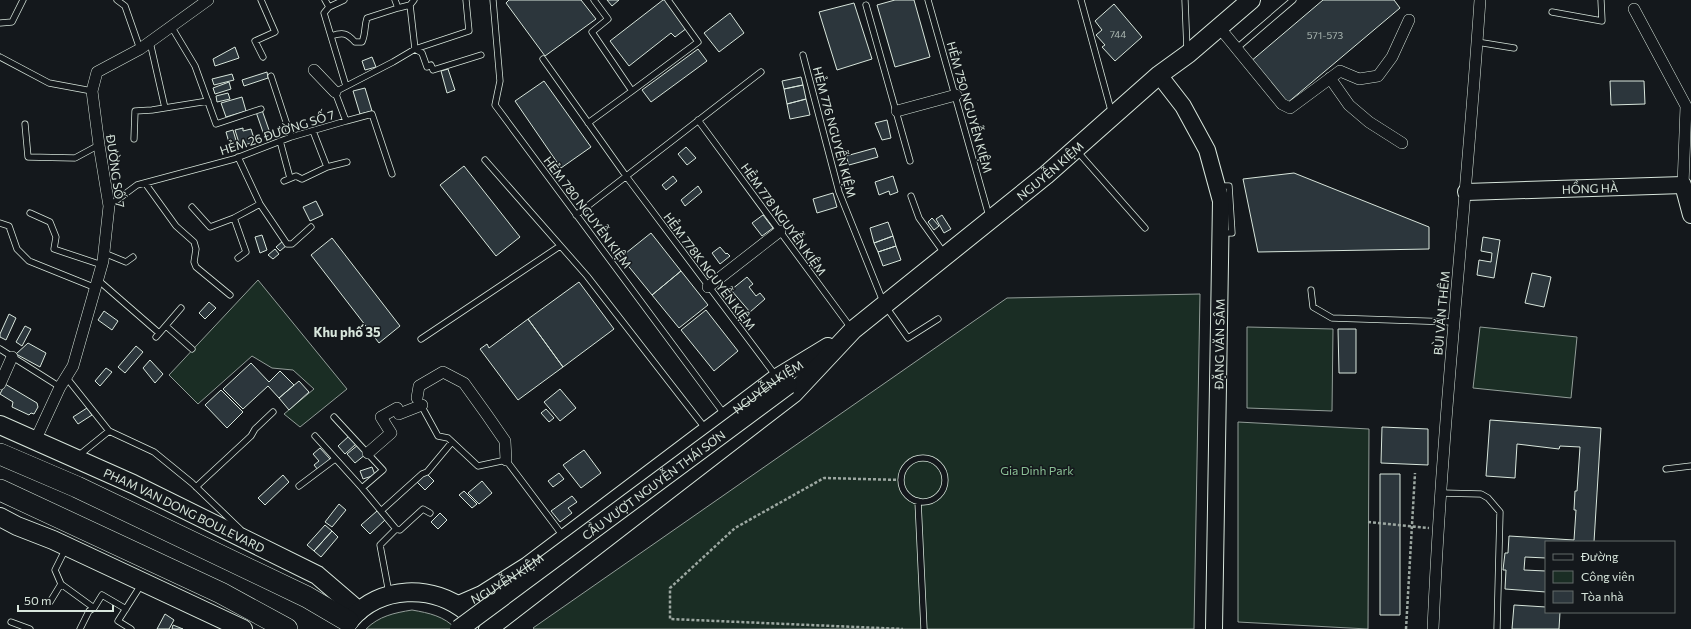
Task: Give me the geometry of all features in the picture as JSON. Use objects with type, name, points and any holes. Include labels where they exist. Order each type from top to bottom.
[{"type":"highway","name":"PHAM VAN DONG BOULEVARD","points":[[0,454],[77,487],[307,597],[350,620]]},
{"type":"highway","points":[[0,490],[236,601],[287,629]]},
{"type":"main road","name":"NGUYỄN KIỆM","points":[[488,629],[794,393],[849,333],[991,220],[1113,118],[1159,75],[1188,54],[1251,0]]},
{"type":"main road","name":"CẦU VƯỢT NGUYỄN THÁI SƠN","points":[[458,629],[849,333]]},
{"type":"main road","name":"NGUYỄN KIỆM","points":[[459,605],[503,583],[727,417],[783,382]]},
{"type":"main road","name":"PHAM VAN DONG BOULEVARD","points":[[0,425],[133,484],[319,576],[350,620]]},
{"type":"main road","points":[[2,522],[66,546],[240,628]]},
{"type":"main road","points":[[350,620],[373,601],[389,595],[407,592],[425,592],[443,597],[459,605],[473,617],[482,629]]},
{"type":"main road","points":[[236,601],[240,628]]},
{"type":"street","name":"ĐƯỜNG SỐ 7","points":[[35,441],[63,382],[73,366],[102,265],[110,206],[99,145],[92,91],[98,72],[140,49],[208,0]]},
{"type":"street","name":"BÙI VĂN THÊM","points":[[1433,629],[1437,528],[1453,322],[1466,192],[1480,0]]},
{"type":"street","points":[[1634,9],[1688,104],[1683,185],[1691,215]]},
{"type":"street","points":[[1219,27],[1282,104],[1290,108],[1340,71],[1359,79],[1378,76],[1395,51],[1409,20]]},
{"type":"street","points":[[314,70],[335,92]]},
{"type":"street","name":"ĐẶNG VĂN SÂM","points":[[1159,75],[1183,106],[1207,150],[1221,201],[1214,629]]},
{"type":"street","points":[[1330,78],[1349,105],[1369,122],[1402,143]]},
{"type":"street","points":[[897,110],[956,94]]},
{"type":"street","name":"HỒNG HÀ","points":[[1466,192],[1683,185]]},
{"type":"street","points":[[708,287],[780,231]]},
{"type":"street","points":[[0,384],[12,357]]},
{"type":"street","points":[[368,454],[391,433],[381,417],[397,408],[398,414],[420,401],[419,386],[443,372],[464,383],[506,441],[506,460]]},
{"type":"lane","points":[[0,23],[12,22],[23,0]]},
{"type":"lane","points":[[118,0],[125,6],[140,49]]},
{"type":"lane","points":[[261,0],[275,32],[256,41],[263,57]]},
{"type":"lane","points":[[325,0],[329,7]]},
{"type":"lane","points":[[344,0],[329,7],[324,13],[346,86]]},
{"type":"lane","points":[[395,0],[398,8]]},
{"type":"lane","name":"HẺM 26 ĐƯỜNG SỐ 7","points":[[110,206],[137,185],[238,157],[291,137],[346,121],[335,92],[415,49],[468,32],[466,0]]},
{"type":"lane","name":"HẺM 780 NGUYỄN KIỆM","points":[[493,0],[500,81],[495,105],[727,417]]},
{"type":"lane","points":[[594,0],[608,19],[592,32],[632,91]]},
{"type":"lane","points":[[588,123],[698,42],[668,0]]},
{"type":"lane","name":"HẺM 750 NGUYỄN KIỆM","points":[[928,0],[991,220]]},
{"type":"lane","points":[[1081,0],[1113,118]]},
{"type":"lane","points":[[1185,0],[1188,54]]},
{"type":"lane","points":[[1237,48],[1292,0]]},
{"type":"lane","points":[[1552,12],[1602,21],[1601,0]]},
{"type":"lane","points":[[331,36],[341,33],[348,35],[355,42],[362,42],[366,34],[364,26],[367,18],[412,2],[415,49],[422,53],[427,67],[431,65],[433,70],[481,55]]},
{"type":"lane","points":[[866,5],[897,110],[910,161]]},
{"type":"lane","points":[[171,26],[195,66],[216,124],[261,109]]},
{"type":"lane","points":[[150,42],[165,108]]},
{"type":"lane","points":[[1477,42],[1514,48]]},
{"type":"lane","name":"HẺM 776 NGUYỄN KIỆM","points":[[803,55],[839,192],[884,304],[908,338],[938,318]]},
{"type":"lane","points":[[0,57],[49,83],[92,91]]},
{"type":"lane","name":"HẺM 778K NGUYỄN KIỆM","points":[[543,59],[626,176],[708,287],[783,382]]},
{"type":"lane","points":[[576,215],[761,72]]},
{"type":"lane","points":[[271,76],[291,137]]},
{"type":"lane","points":[[134,139],[135,111],[208,101]]},
{"type":"lane","points":[[346,121],[372,114],[392,174]]},
{"type":"lane","name":"HẺM 778 NGUYỄN KIỆM","points":[[698,120],[780,231],[849,333]]},
{"type":"lane","points":[[25,124],[28,157],[75,158],[99,145]]},
{"type":"lane","points":[[313,131],[327,167]]},
{"type":"lane","points":[[280,141],[287,179],[296,176],[302,180],[327,167],[348,162]]},
{"type":"lane","points":[[1076,149],[1145,228]]},
{"type":"lane","points":[[238,157],[260,204],[289,244],[311,228]]},
{"type":"lane","points":[[485,160],[587,276],[708,432]]},
{"type":"lane","points":[[145,183],[176,226],[194,242],[194,262],[196,267],[230,295]]},
{"type":"lane","points":[[911,196],[919,218],[946,255]]},
{"type":"lane","points":[[192,208],[210,227],[234,218],[260,204]]},
{"type":"lane","points":[[30,213],[50,222],[56,237],[54,249],[102,265]]},
{"type":"lane","points":[[234,218],[246,252],[238,258]]},
{"type":"lane","points":[[0,223],[9,226],[17,249],[29,262],[97,284],[158,335],[181,308]]},
{"type":"lane","points":[[421,339],[560,246]]},
{"type":"lane","points":[[104,253],[126,262],[133,257]]},
{"type":"lane","points":[[1311,290],[1314,307],[1332,318],[1453,322]]},
{"type":"lane","points":[[166,326],[192,349]]},
{"type":"lane","points":[[0,349],[12,357],[63,382],[109,431],[154,452],[196,487],[258,546]]},
{"type":"lane","points":[[420,401],[438,436],[448,438],[478,466],[506,460],[565,538]]},
{"type":"lane","points":[[196,487],[251,436],[255,429],[273,412]]},
{"type":"lane","points":[[334,417],[383,470],[362,488]]},
{"type":"lane","points":[[74,458],[109,431]]},
{"type":"lane","points":[[315,436],[382,510],[396,529]]},
{"type":"lane","points":[[382,510],[422,474],[427,472],[452,442]]},
{"type":"lane","points":[[299,486],[335,458]]},
{"type":"lane","points":[[927,458],[939,465],[944,478],[941,492],[930,500],[918,501],[908,496],[904,492],[901,480],[904,468],[912,460],[927,458]]},
{"type":"lane","points":[[1666,469],[1691,466]]},
{"type":"lane","points":[[1440,493],[1481,494],[1488,498],[1500,512],[1497,629]]},
{"type":"lane","points":[[918,501],[924,629]]},
{"type":"lane","points":[[389,595],[380,545],[396,529],[400,530],[423,509],[430,513]]},
{"type":"lane","points":[[66,546],[55,570],[61,584],[94,608]]},
{"type":"lane","points":[[130,629],[118,621],[142,582]]},
{"type":"lane","points":[[50,602],[61,584]]},
{"type":"lane","points":[[80,629],[89,611],[94,608],[102,595],[126,609]]},
{"type":"lane","points":[[11,622],[30,629]]},
{"type":"path","points":[[1406,629],[1414,473]]},
{"type":"path","points":[[901,480],[824,478],[735,528],[670,588],[670,619],[903,629]]},
{"type":"path","points":[[1368,522],[1437,528]]},
{"type":"green space","points":[[258,280],[347,389],[300,427],[284,414],[314,389],[293,370],[272,368],[252,356],[198,404],[169,375]]},
{"type":"green space","name":"Gia Dinh Park","points":[[1200,294],[1194,629],[533,628],[1007,298]]},
{"type":"green space","points":[[1247,327],[1333,329],[1332,411],[1247,408]]},
{"type":"green space","points":[[1480,327],[1577,337],[1571,398],[1473,388]]},
{"type":"green space","points":[[1238,422],[1369,429],[1368,629],[1238,622]]},
{"type":"green space","points":[[412,610],[441,618],[456,629],[366,629],[382,618],[399,612]]},
{"type":"building","points":[[509,0],[581,0],[596,19],[545,56],[506,3]]},
{"type":"building","points":[[607,0],[619,0],[612,6]]},
{"type":"building","points":[[663,0],[666,0],[687,28],[675,37],[671,33],[629,66],[610,41]]},
{"type":"building","points":[[895,0],[914,0],[930,57],[895,67],[877,5]]},
{"type":"building","points":[[1323,0],[1394,0],[1400,8],[1286,104],[1250,62]]},
{"type":"building","points":[[854,3],[872,59],[837,70],[819,12]]},
{"type":"building","points":[[1114,4],[1142,37],[1115,61],[1102,47],[1105,45],[1096,35],[1102,30],[1095,21]]},
{"type":"building","points":[[730,13],[744,33],[719,52],[704,33]]},
{"type":"building","points":[[235,47],[239,58],[215,66],[213,59]]},
{"type":"building","points":[[698,49],[707,61],[651,102],[642,90]]},
{"type":"building","points":[[372,57],[376,67],[365,70],[362,61]]},
{"type":"building","points":[[448,69],[455,90],[447,93],[441,71]]},
{"type":"building","points":[[267,72],[268,78],[244,86],[242,80]]},
{"type":"building","points":[[232,74],[234,80],[214,85],[212,79]]},
{"type":"building","points":[[801,77],[803,85],[784,89],[782,81]]},
{"type":"building","points":[[544,81],[591,147],[561,168],[515,101]]},
{"type":"building","points":[[1610,81],[1644,81],[1645,104],[1611,105]]},
{"type":"building","points":[[229,82],[231,89],[215,94],[213,88]]},
{"type":"building","points":[[803,85],[806,99],[787,104],[784,89]]},
{"type":"building","points":[[365,88],[372,111],[360,114],[353,91]]},
{"type":"building","points":[[228,93],[230,99],[217,102],[216,96]]},
{"type":"building","points":[[242,97],[246,111],[226,117],[221,103]]},
{"type":"building","points":[[806,99],[810,115],[790,119],[787,104]]},
{"type":"building","points":[[262,110],[270,133],[264,135],[256,112]]},
{"type":"building","points":[[887,120],[891,138],[882,140],[875,123]]},
{"type":"building","points":[[243,128],[243,131],[251,129],[255,142],[240,146],[235,130]]},
{"type":"building","points":[[233,130],[237,144],[230,146],[226,132]]},
{"type":"building","points":[[686,147],[696,158],[687,165],[678,154]]},
{"type":"building","points":[[875,148],[878,157],[849,165],[846,156]]},
{"type":"building","points":[[464,166],[520,237],[496,256],[440,185]]},
{"type":"building","points":[[1294,173],[1429,227],[1429,249],[1258,252],[1243,179]]},
{"type":"building","points":[[673,176],[677,181],[666,190],[662,185]]},
{"type":"building","points":[[893,176],[898,192],[890,195],[889,191],[879,195],[875,182]]},
{"type":"building","points":[[698,186],[702,192],[685,206],[681,200]]},
{"type":"building","points":[[833,193],[837,207],[817,213],[813,199]]},
{"type":"building","points":[[316,201],[323,215],[310,221],[303,207]]},
{"type":"building","points":[[763,215],[773,228],[762,236],[752,223]]},
{"type":"building","points":[[942,215],[951,229],[944,233],[936,219]]},
{"type":"building","points":[[932,218],[939,226],[934,230],[928,222]]},
{"type":"building","points":[[888,222],[893,236],[874,243],[870,228]]},
{"type":"building","points":[[651,233],[681,271],[652,295],[621,257]]},
{"type":"building","points":[[262,235],[267,250],[260,253],[255,237]]},
{"type":"building","points":[[893,236],[896,246],[878,252],[874,243]]},
{"type":"building","points":[[1483,237],[1500,240],[1494,278],[1477,275],[1479,260],[1491,262],[1492,253],[1481,251]]},
{"type":"building","points":[[332,238],[400,326],[379,343],[311,255]]},
{"type":"building","points":[[283,241],[287,245],[280,251],[276,247]]},
{"type":"building","points":[[896,246],[901,260],[883,266],[878,252]]},
{"type":"building","points":[[720,247],[730,256],[720,264],[712,253]]},
{"type":"building","points":[[275,249],[279,254],[273,259],[268,255]]},
{"type":"building","points":[[681,271],[708,305],[679,328],[652,295]]},
{"type":"building","points":[[1532,273],[1551,277],[1544,307],[1525,303]]},
{"type":"building","points":[[747,277],[753,284],[749,287],[756,296],[760,293],[765,299],[750,312],[731,290]]},
{"type":"building","points":[[579,282],[614,329],[563,367],[528,319]]},
{"type":"building","points":[[209,302],[216,308],[205,319],[199,313]]},
{"type":"building","points":[[706,310],[738,351],[714,371],[681,330]]},
{"type":"building","points":[[104,311],[118,321],[112,330],[98,320]]},
{"type":"building","points":[[9,314],[16,318],[6,340],[0,337],[0,334]]},
{"type":"building","points":[[528,319],[563,367],[518,400],[480,349],[487,344],[489,348]]},
{"type":"building","points":[[25,326],[31,329],[22,346],[16,342]]},
{"type":"building","points":[[1338,329],[1356,329],[1356,373],[1339,373]]},
{"type":"building","points":[[28,343],[46,353],[40,367],[16,354]]},
{"type":"building","points":[[136,346],[143,352],[125,373],[118,367]]},
{"type":"building","points":[[150,360],[163,374],[155,383],[143,368]]},
{"type":"building","points":[[251,363],[269,382],[280,371],[294,385],[279,398],[268,386],[243,409],[223,389]]},
{"type":"building","points":[[106,368],[112,372],[100,386],[95,381]]},
{"type":"building","points":[[299,381],[309,392],[289,410],[279,398]]},
{"type":"building","points":[[5,384],[37,403],[38,407],[34,414],[31,413],[29,415],[12,407],[13,402],[0,394]]},
{"type":"building","points":[[560,389],[576,408],[560,421],[544,402]]},
{"type":"building","points":[[221,390],[243,412],[227,428],[205,405]]},
{"type":"building","points":[[87,408],[92,415],[78,424],[73,417]]},
{"type":"building","points":[[546,409],[554,418],[549,422],[541,413]]},
{"type":"building","points":[[1490,420],[1601,428],[1594,541],[1545,541],[1545,558],[1525,557],[1524,570],[1545,571],[1545,592],[1505,589],[1506,570],[1503,570],[1505,553],[1508,553],[1509,536],[1574,540],[1576,510],[1574,510],[1575,491],[1577,491],[1580,447],[1560,446],[1559,449],[1517,444],[1515,478],[1486,476]]},
{"type":"building","points":[[1382,427],[1428,429],[1428,465],[1381,463]]},
{"type":"building","points":[[349,436],[356,444],[345,454],[338,446]]},
{"type":"building","points":[[359,444],[366,454],[355,463],[347,454]]},
{"type":"building","points":[[320,448],[330,459],[318,470],[314,465],[319,461],[313,454]]},
{"type":"building","points":[[584,450],[601,473],[581,488],[563,465]]},
{"type":"building","points":[[372,467],[375,475],[363,479],[360,471]]},
{"type":"building","points":[[426,473],[434,481],[425,490],[417,482]]},
{"type":"building","points":[[559,473],[564,479],[553,487],[548,481]]},
{"type":"building","points":[[1380,474],[1400,474],[1400,615],[1380,615]]},
{"type":"building","points":[[283,475],[289,482],[265,505],[258,498]]},
{"type":"building","points":[[482,481],[492,493],[479,504],[468,493]]},
{"type":"building","points":[[464,491],[477,504],[472,508],[459,495]]},
{"type":"building","points":[[572,496],[577,502],[568,508],[572,513],[560,522],[551,511]]},
{"type":"building","points":[[339,504],[346,510],[332,527],[325,522]]},
{"type":"building","points":[[377,511],[385,520],[370,534],[361,525]]},
{"type":"building","points":[[440,513],[447,520],[438,529],[431,522]]},
{"type":"building","points":[[325,525],[332,531],[314,551],[307,545]]},
{"type":"building","points":[[332,531],[338,537],[321,557],[314,551]]},
{"type":"building","points":[[1514,605],[1545,607],[1545,613],[1560,613],[1559,629],[1512,629]]},
{"type":"building","points":[[165,614],[174,620],[169,629],[157,629]]},
{"type":"building","points":[[173,625],[183,629],[172,629]]},
{"type":"district","name":"Khu phố 35","points":[[347,332]]}]
